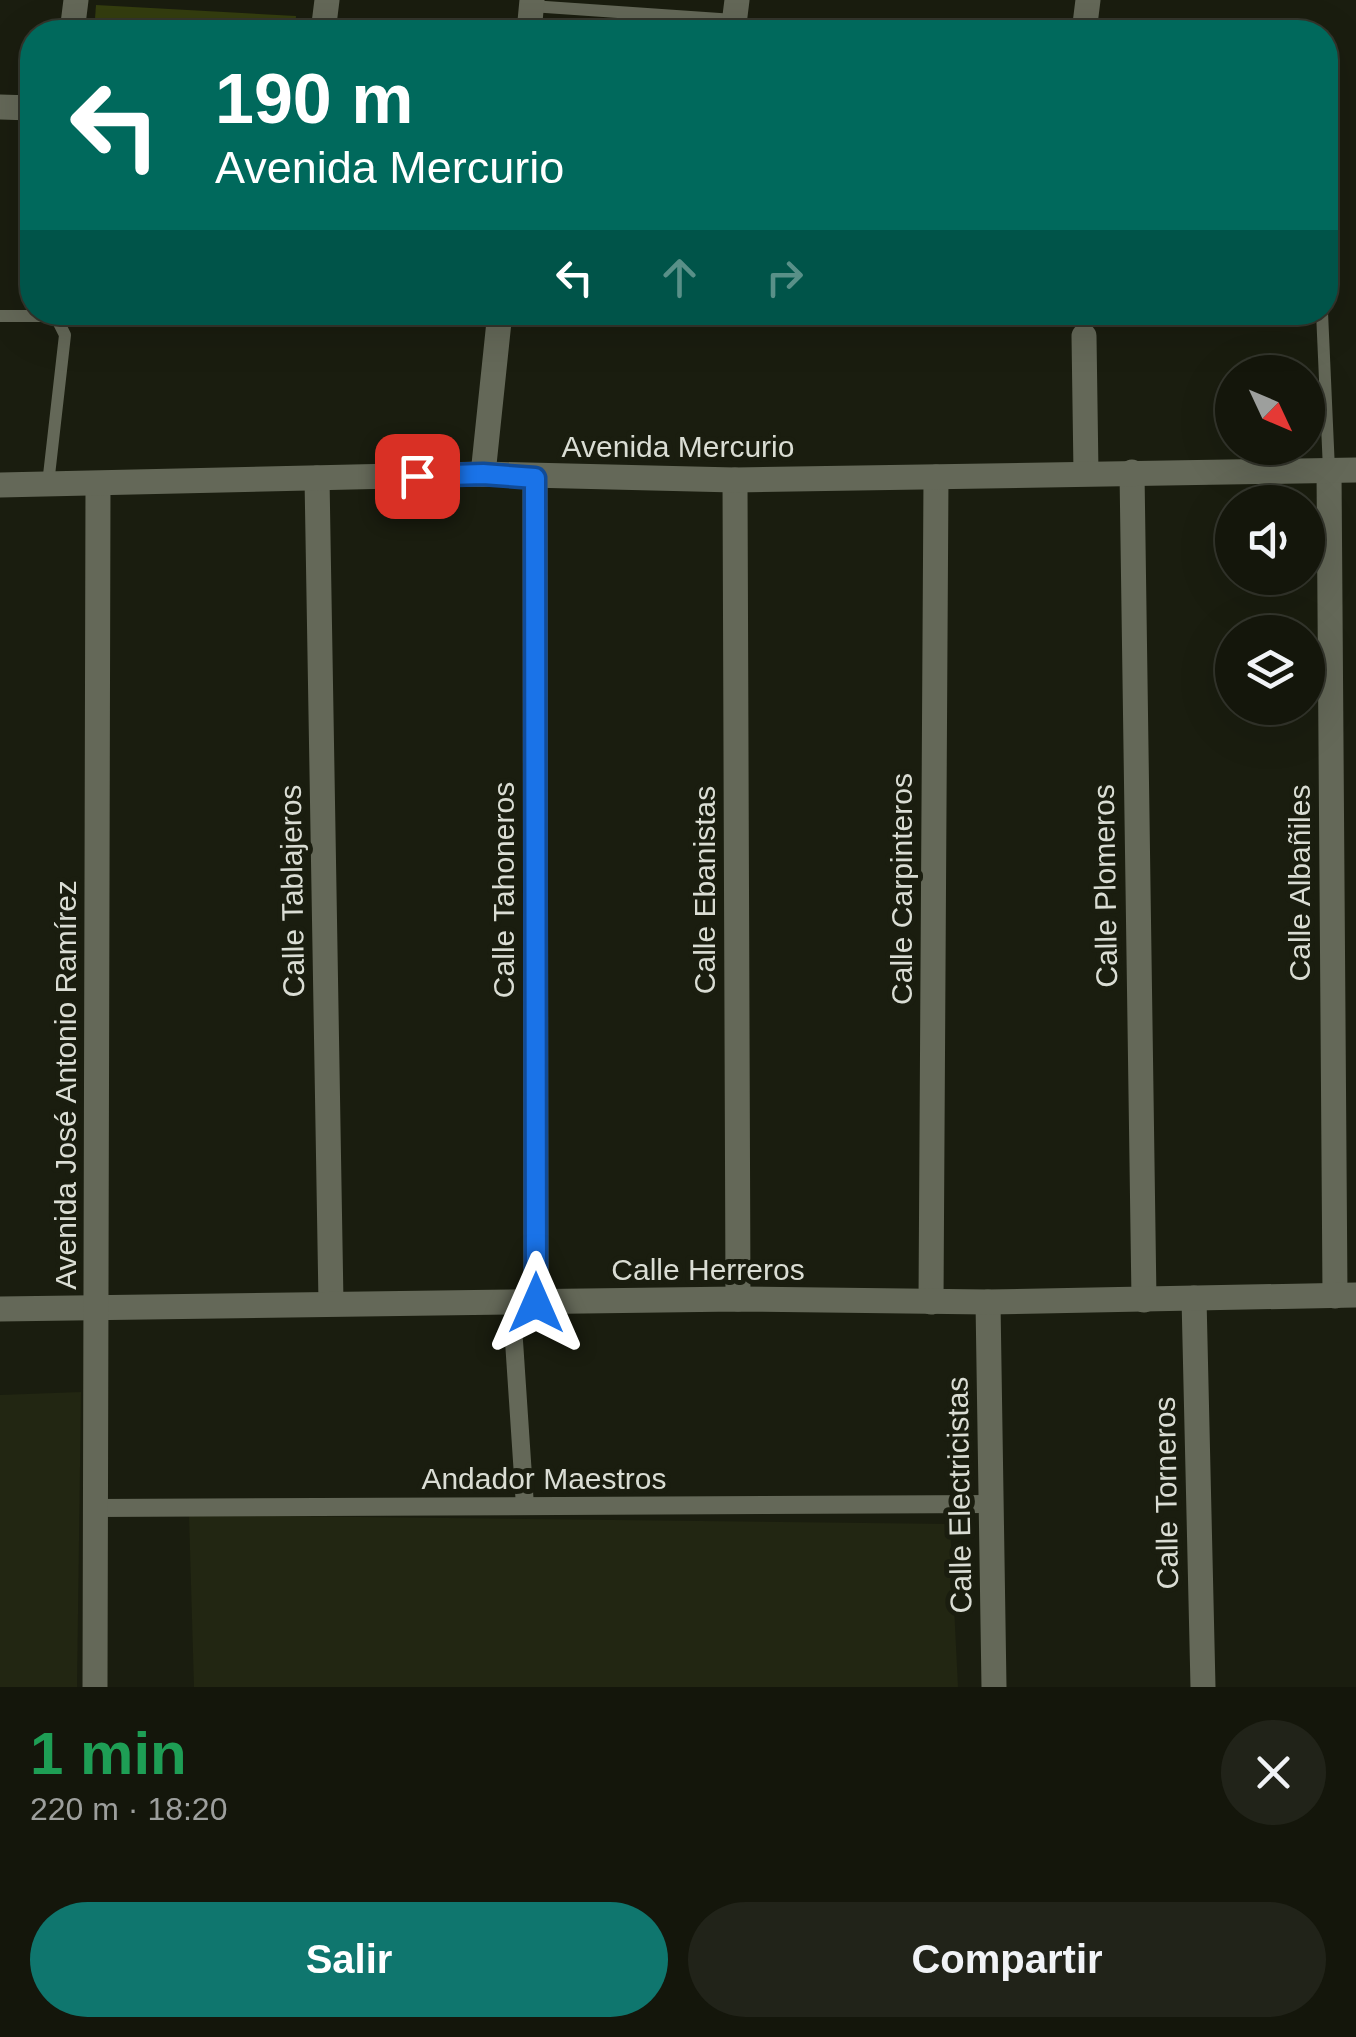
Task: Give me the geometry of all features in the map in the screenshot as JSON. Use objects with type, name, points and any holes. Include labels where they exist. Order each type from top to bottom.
[{"type":"street","points":[[483,474],[499,325]]},
{"type":"street","points":[[1084,336],[1086,473]]},
{"type":"street","name":"Calle Albañiles","points":[[1329,470],[1346,1295]]},
{"type":"street","name":"Avenida Mercurio","points":[[0,485],[483,474],[736,480],[1356,470]]},
{"type":"street","name":"Calle Plomeros","points":[[1132,472],[1144,1300]]},
{"type":"street","name":"Calle Carpinteros","points":[[931,1302],[936,477]]},
{"type":"street","name":"Calle Tablajeros","points":[[317,478],[332,1303]]},
{"type":"street","name":"Calle Tahoneros","points":[[535,478],[536,1303]]},
{"type":"street","name":"Calle Ebanistas","points":[[736,480],[738,1299]]},
{"type":"street","name":"Avenida José Antonio Ramírez","points":[[95,1687],[98,484]]},
{"type":"street","name":"Calle Herreros","points":[[0,1308],[738,1299],[988,1302],[1346,1295]]},
{"type":"street","name":"Calle Torneros","points":[[1194,1298],[1203,1687]]},
{"type":"street","name":"Calle Electricistas","points":[[988,1302],[994,1687]]},
{"type":"street","points":[[524,1506],[513,1326],[536,1303]]},
{"type":"street","name":"Andador Maestros","points":[[96,1508],[992,1504]]},
{"type":"lane","points":[[531,3],[735,17]]},
{"type":"lane","points":[[48,484],[65,334],[60,325]]},
{"type":"lane","points":[[1323,325],[1329,470]]},
{"type":"shaded area","points":[[81,1392],[77,1687],[0,1687],[0,1395]]},
{"type":"shaded area","points":[[189,1515],[950,1524],[958,1687],[194,1687]]},
{"type":"green space","points":[[96,5],[296,16],[296,20],[95,20]]},
{"type":"route","points":[[417,476],[483,474],[535,478],[536,1303]]}]
